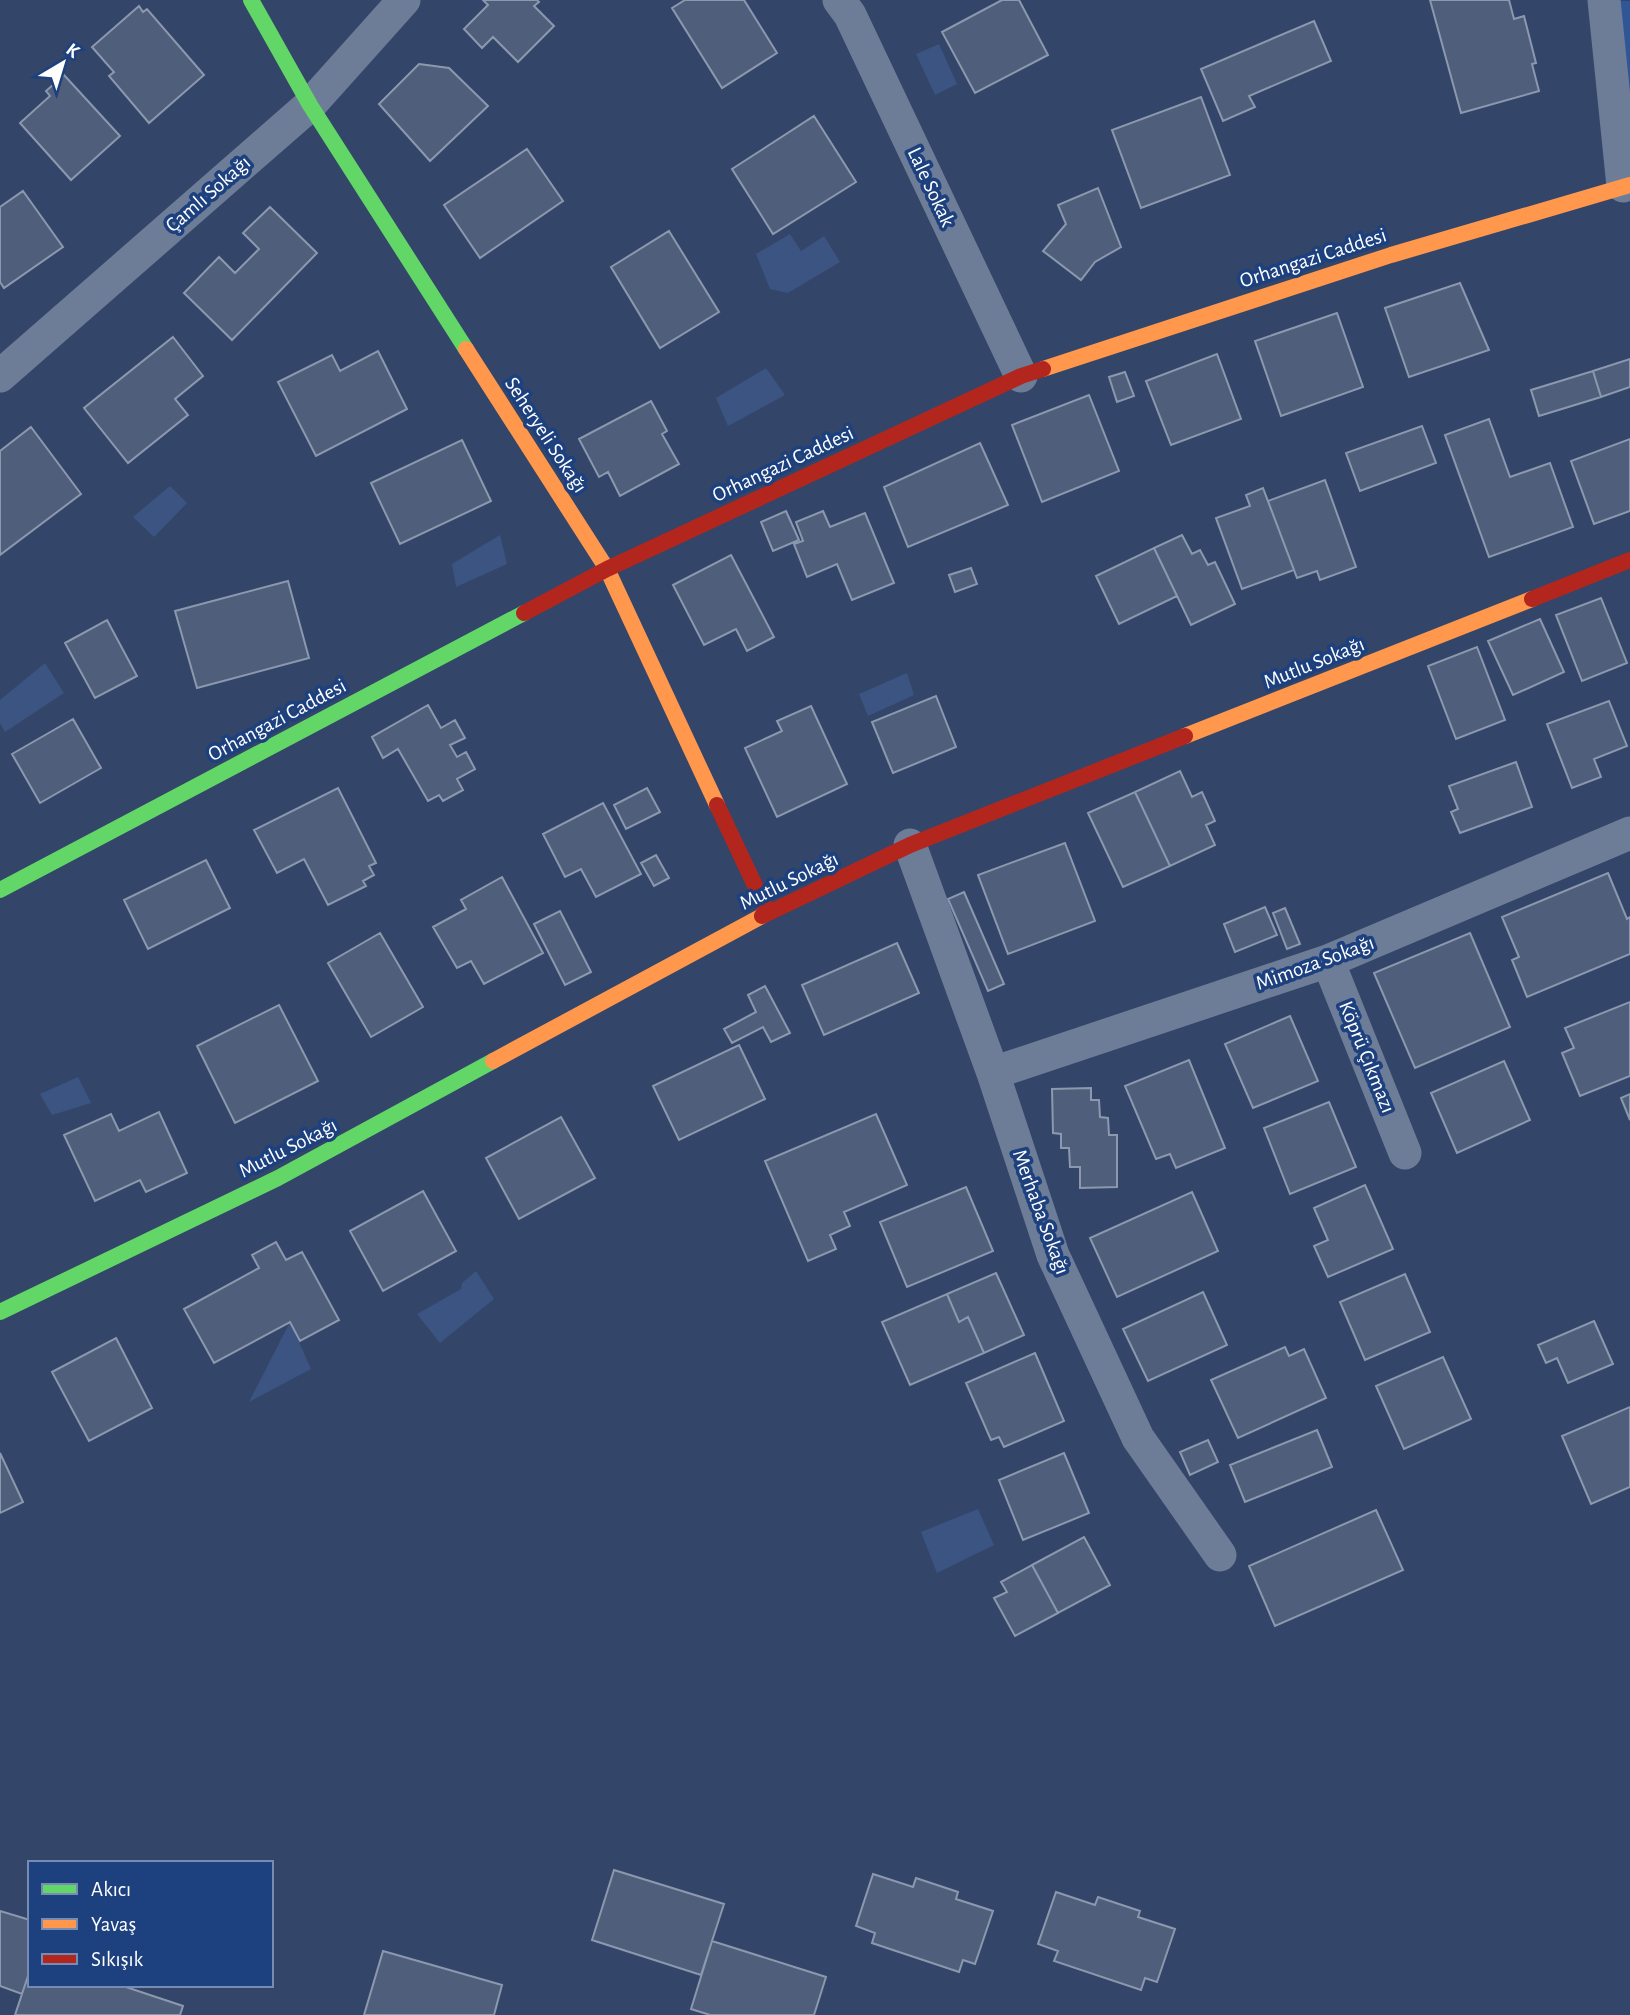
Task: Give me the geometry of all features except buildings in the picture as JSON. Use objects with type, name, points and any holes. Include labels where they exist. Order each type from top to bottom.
[{"type":"street","name":"Seheryeli Sokağı","points":[[251,0],[310,105],[607,569],[768,914]]},
{"type":"street","name":"Çamlı Sokağı","points":[[0,376],[310,105],[404,0]]},
{"type":"street","points":[[1604,0],[1627,186]]},
{"type":"street","name":"Lale Sokak","points":[[854,5],[1021,376]]},
{"type":"street","name":"Orhangazi Caddesi","points":[[0,890],[607,569],[1021,376],[1391,255],[1627,186]]},
{"type":"street","name":"Mutlu Sokağı","points":[[0,1312],[278,1178],[768,914],[910,845],[1630,560]]},
{"type":"street","name":"Mimoza Sokağı","points":[[993,1073],[1328,961],[1630,834]]},
{"type":"street","name":"Merhaba Sokağı","points":[[910,845],[993,1073],[1053,1255],[1138,1438],[1220,1555]]},
{"type":"street","name":"Köprü Çıkmazı","points":[[1328,961],[1405,1153]]},
{"type":"shaded area","points":[[1617,1],[1630,1],[1630,118]]},
{"type":"shaded area","points":[[939,44],[957,84],[935,95],[916,54]]},
{"type":"shaded area","points":[[790,234],[801,251],[824,236],[840,262],[788,293],[770,289],[756,254]]},
{"type":"shaded area","points":[[766,368],[785,395],[728,426],[716,398]]},
{"type":"shaded area","points":[[170,486],[187,503],[154,537],[133,517]]},
{"type":"shaded area","points":[[500,535],[507,564],[456,587],[452,564]]},
{"type":"shaded area","points":[[45,663],[64,693],[5,732],[0,723],[0,700]]},
{"type":"shaded area","points":[[907,673],[914,695],[868,716],[859,694]]},
{"type":"shaded area","points":[[78,1077],[91,1103],[52,1115],[40,1094]]},
{"type":"shaded area","points":[[476,1271],[494,1299],[440,1343],[417,1314],[461,1289],[462,1283]]},
{"type":"shaded area","points":[[290,1322],[311,1369],[249,1402]]},
{"type":"shaded area","points":[[978,1509],[994,1545],[937,1573],[921,1532]]},
{"type":"traffic: fast","points":[[251,0],[310,105],[466,349]]},
{"type":"traffic: fast","points":[[0,890],[524,613]]},
{"type":"traffic: fast","points":[[0,1312],[278,1178],[493,1061]]},
{"type":"traffic: slow","points":[[1043,369],[1391,255],[1630,185]]},
{"type":"traffic: slow","points":[[466,349],[607,569],[717,805]]},
{"type":"traffic: slow","points":[[1185,736],[1532,599]]},
{"type":"traffic: slow","points":[[493,1061],[762,916]]},
{"type":"traffic: jam","points":[[524,613],[607,569],[1021,376],[1043,369]]},
{"type":"traffic: jam","points":[[1532,599],[1630,560]]},
{"type":"traffic: jam","points":[[762,916],[910,845],[1185,736]]},
{"type":"traffic: jam","points":[[717,805],[768,913]]}]
